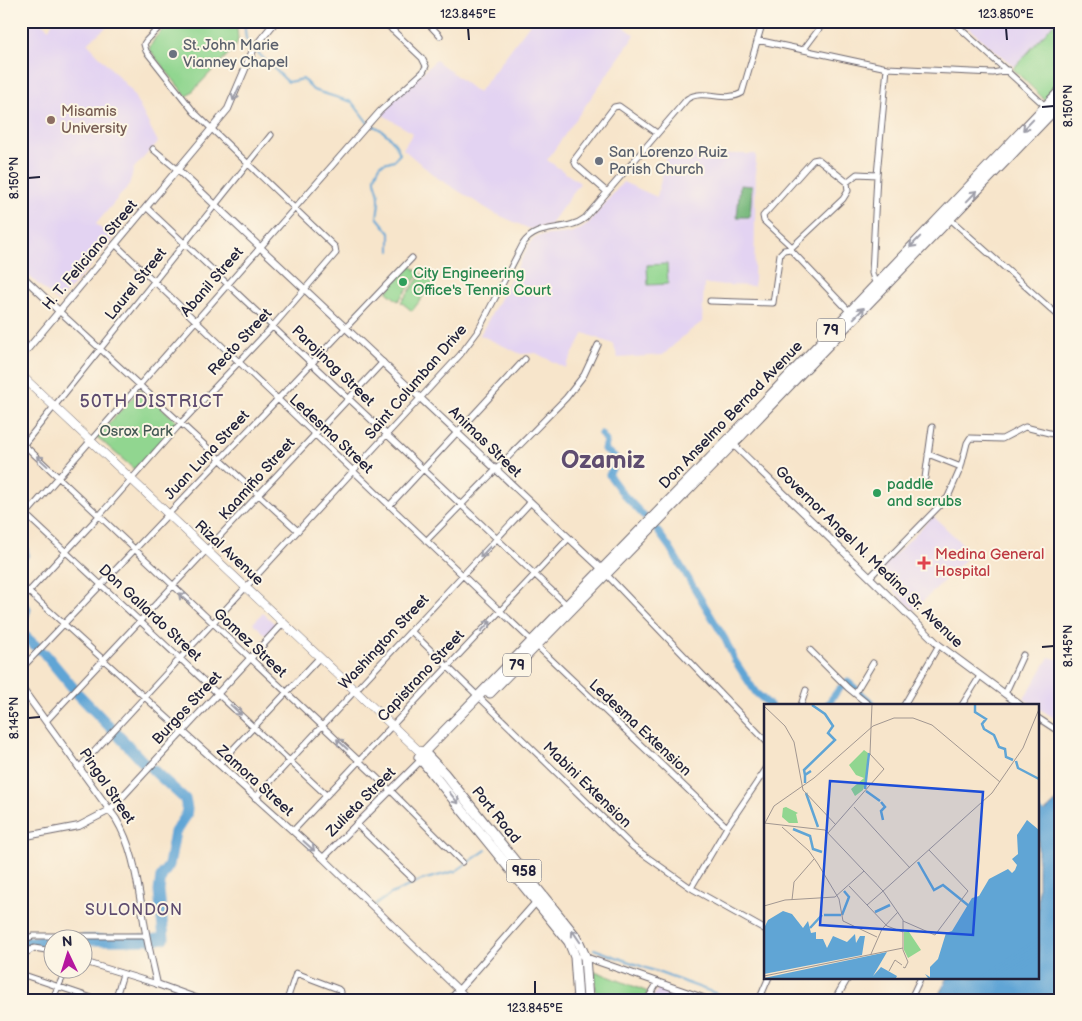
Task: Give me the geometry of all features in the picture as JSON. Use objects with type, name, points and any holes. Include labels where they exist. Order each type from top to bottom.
[{"type":"main road","name":"Don Anselmo Bernad Avenue","points":[[422,756],[731,442],[1049,109],[1061,90]]},
{"type":"main road","name":"Don Anselmo Bernad Avenue","points":[[1049,109],[1061,103]]},
{"type":"main road","name":"Don Anselmo Bernad Avenue","points":[[801,368],[849,311],[879,286]]},
{"type":"main road","name":"Rizal Avenue","points":[[21,375],[392,725],[422,756]]},
{"type":"main road","name":"Don Anselmo Bernad Avenue","points":[[533,644],[567,605],[604,572]]},
{"type":"main road","name":"Port Road","points":[[422,756],[540,898],[569,942],[575,957],[578,1000]]},
{"type":"main road","name":"Port Road","points":[[540,898],[573,931],[585,956],[588,1000]]},
{"type":"street","name":"Recto Street","points":[[21,600],[100,516],[181,423],[273,326],[304,288],[335,255],[336,250],[211,130],[186,103],[146,51],[146,41],[165,21]]},
{"type":"street","name":"H. T. Feliciano Street","points":[[21,357],[178,170],[234,100],[254,48],[276,21]]},
{"type":"street","points":[[383,21],[392,30],[401,21]]},
{"type":"street","points":[[426,21],[440,36]]},
{"type":"street","name":"Saint Columban Drive","points":[[79,768],[470,344],[523,244],[531,234],[579,222],[691,96],[734,96],[742,93],[763,21]]},
{"type":"street","points":[[804,49],[825,21]]},
{"type":"street","points":[[952,21],[1049,109]]},
{"type":"street","name":"Abanil Street","points":[[21,520],[380,111],[423,72],[426,66],[422,58],[392,30]]},
{"type":"street","points":[[757,40],[887,68],[993,73],[1008,70]]},
{"type":"street","points":[[879,286],[872,273],[887,68]]},
{"type":"street","points":[[607,192],[576,165],[574,160],[614,107],[619,106],[657,133]]},
{"type":"street","name":"Laurel Street","points":[[22,445],[56,406],[272,135]]},
{"type":"street","points":[[153,148],[178,170]]},
{"type":"street","points":[[710,301],[773,302],[780,254],[784,250],[791,248],[843,199],[848,190],[847,182],[816,158],[764,214],[764,221],[791,248],[849,311]]},
{"type":"street","name":"Animas Street","points":[[178,170],[604,572],[764,739]]},
{"type":"street","points":[[847,182],[857,174],[878,175]]},
{"type":"street","name":"Parojinog Street","points":[[146,207],[567,605]]},
{"type":"street","points":[[946,216],[1061,318]]},
{"type":"street","name":"Ledesma Street","points":[[115,244],[533,644]]},
{"type":"street","name":"Juan Luna Street","points":[[21,669],[169,515],[345,326],[412,258]]},
{"type":"street","points":[[21,275],[258,496],[298,530]]},
{"type":"street","points":[[426,541],[462,506],[495,469],[556,410],[576,387],[598,345]]},
{"type":"street","points":[[390,506],[525,359]]},
{"type":"street","name":"Kaamiño Street","points":[[46,721],[208,551],[383,362]]},
{"type":"street","points":[[925,478],[932,426]]},
{"type":"street","points":[[870,577],[948,497],[961,467],[967,444],[974,437],[1002,439],[1025,427],[1061,436]]},
{"type":"street","name":"Governor Angel N. Medina Sr. Avenue","points":[[731,442],[939,645],[1019,704]]},
{"type":"street","name":"Gomez Street","points":[[22,445],[100,516],[212,625],[323,726],[462,862]]},
{"type":"street","points":[[928,454],[961,467]]},
{"type":"street","name":"Washington Street","points":[[256,798],[530,503]]},
{"type":"street","name":"Don Gallardo Street","points":[[21,510],[326,795]]},
{"type":"street","name":"Capistrano Street","points":[[293,831],[568,539]]},
{"type":"street","name":"Zamora Street","points":[[21,585],[323,858],[456,990],[469,1000]]},
{"type":"street","name":"Burgos Street","points":[[110,810],[283,623]]},
{"type":"street","name":"Mabini Extension","points":[[411,631],[633,847],[691,888],[764,929]]},
{"type":"street","name":"Ledesma Extension","points":[[533,644],[727,827]]},
{"type":"street","points":[[905,704],[939,645]]},
{"type":"street","points":[[810,650],[848,688],[868,704]]},
{"type":"street","points":[[1005,694],[1023,655]]},
{"type":"street","points":[[219,764],[320,658]]},
{"type":"street","points":[[855,693],[873,663]]},
{"type":"street","points":[[963,704],[980,676]]},
{"type":"street","name":"Pingol Street","points":[[21,687],[121,827],[130,848],[137,876],[146,936],[157,984]]},
{"type":"street","points":[[801,704],[806,690]]},
{"type":"street","points":[[1040,719],[1061,733]]},
{"type":"street","name":"Zulieta Street","points":[[323,858],[422,756]]},
{"type":"street","points":[[691,888],[727,827],[764,772]]},
{"type":"street","points":[[21,838],[79,826],[110,810]]},
{"type":"street","points":[[356,824],[412,878]]},
{"type":"street","points":[[450,1000],[456,990],[540,898]]},
{"type":"street","points":[[21,941],[33,936],[146,936]]},
{"type":"street","points":[[21,955],[34,948],[42,949]]},
{"type":"street","points":[[575,957],[585,956],[709,1000]]},
{"type":"street","points":[[92,964],[201,1000]]},
{"type":"street","points":[[287,1000],[296,973],[338,989],[341,992],[340,1000]]},
{"type":"street","points":[[21,974],[98,1000]]},
{"type":"street","points":[[115,1000],[123,974]]},
{"type":"street","points":[[52,1000],[62,978]]},
{"type":"street","points":[[759,1000],[769,978]]},
{"type":"street","points":[[835,1000],[847,978]]},
{"type":"street","points":[[912,996],[921,978]]},
{"type":"street","points":[[647,1000],[658,982]]},
{"type":"shaded area","name":"Misamis University","points":[[21,21],[39,21],[49,29],[53,21],[114,21],[87,43],[131,90],[158,142],[134,168],[129,185],[96,224],[113,240],[58,302],[21,269]]},
{"type":"shaded area","points":[[532,21],[616,21],[635,35],[547,160],[580,183],[550,225],[530,229],[494,213],[436,177],[403,149],[413,133],[383,115],[397,96],[436,60],[478,93]]},
{"type":"shaded area","points":[[960,21],[1058,21],[1017,69]]},
{"type":"shaded area","points":[[667,154],[756,154],[754,286],[704,284],[702,322],[663,355],[618,358],[613,344],[584,333],[565,368],[536,353],[521,354],[480,335],[532,240],[539,236],[570,233],[581,229],[587,225],[623,182],[657,197]]},
{"type":"shaded area","name":"Medina General Hospital","points":[[933,516],[972,553],[914,610],[876,574]]},
{"type":"shaded area","points":[[263,613],[276,625],[266,635],[253,623]]},
{"type":"shaded area","points":[[1049,657],[1061,660],[1061,722],[1040,709],[1040,704],[1032,704],[1024,699]]},
{"type":"shaded area","points":[[659,987],[694,1000],[651,1000]]},
{"type":"green space","points":[[171,21],[236,21],[238,39],[236,46],[187,97],[149,49],[155,38]]},
{"type":"green space","points":[[1056,21],[1061,21],[1061,83],[1046,101],[1013,69]]},
{"type":"green space","points":[[740,185],[752,186],[750,217],[737,217]]},
{"type":"green space","name":"City Engineering Office's Tennis Court","points":[[408,264],[420,273],[398,301],[387,292]]},
{"type":"green space","points":[[667,264],[668,284],[648,285],[647,265]]},
{"type":"green space","name":"City Engineering Office's Tennis Court","points":[[422,274],[434,282],[412,311],[401,302]]},
{"type":"green space","name":"Osrox Park","points":[[140,389],[178,422],[134,469],[97,437]]},
{"type":"green space","points":[[595,971],[648,992],[643,1000],[596,1000]]},
{"type":"water","points":[[1061,756],[1061,1000],[936,1000],[947,978],[1040,978],[1040,816],[1058,800],[1059,762]]},
{"type":"waterway","points":[[244,21],[246,39],[252,47]]},
{"type":"waterway","points":[[256,51],[288,82],[303,79],[313,90],[352,102],[368,123]]},
{"type":"waterway","points":[[372,125],[389,136],[400,154],[394,160],[381,164],[375,176],[379,194],[377,217],[390,233],[390,251]]},
{"type":"waterway","points":[[601,434],[606,441],[604,449],[616,458],[616,462],[609,475],[623,494],[644,516]]},
{"type":"waterway","points":[[656,529],[670,548],[725,639],[735,661],[756,693],[769,704]]},
{"type":"waterway","points":[[21,541],[24,554],[21,558]]},
{"type":"waterway","points":[[21,624],[26,609],[24,606]]},
{"type":"waterway","points":[[21,633],[39,649]]},
{"type":"waterway","points":[[45,654],[74,689]]},
{"type":"waterway","points":[[828,704],[839,689],[848,682],[873,704]]},
{"type":"waterway","points":[[78,694],[111,728]]},
{"type":"waterway","points":[[117,734],[145,764]]},
{"type":"waterway","points":[[150,940],[164,938],[159,891],[161,877],[169,865],[175,832],[186,816],[187,809],[185,799],[153,770]]},
{"type":"waterway","points":[[375,905],[391,894],[422,880],[456,871],[486,850]]},
{"type":"waterway","points":[[92,940],[142,940]]},
{"type":"waterway","points":[[21,946],[28,942],[42,941]]},
{"type":"waterway","points":[[594,949],[734,1000]]},
{"type":"place","name":"St. John Marie Vianney Chapel","points":[[173,54]]},
{"type":"place","name":"Misamis University","points":[[51,120]]},
{"type":"place","name":"San Lorenzo Ruiz Parish Church","points":[[599,161]]},
{"type":"place","name":"City Engineering Office's Tennis Court","points":[[403,282]]},
{"type":"place","name":"paddle and scrubs","points":[[877,493]]},
{"type":"place","name":"Medina General Hospital","points":[[924,563]]},
{"type":"district","name":"50TH DISTRICT","points":[[152,401]]},
{"type":"district","name":"Ozamiz","points":[[603,460]]},
{"type":"district","name":"SULONDON","points":[[134,910]]}]
